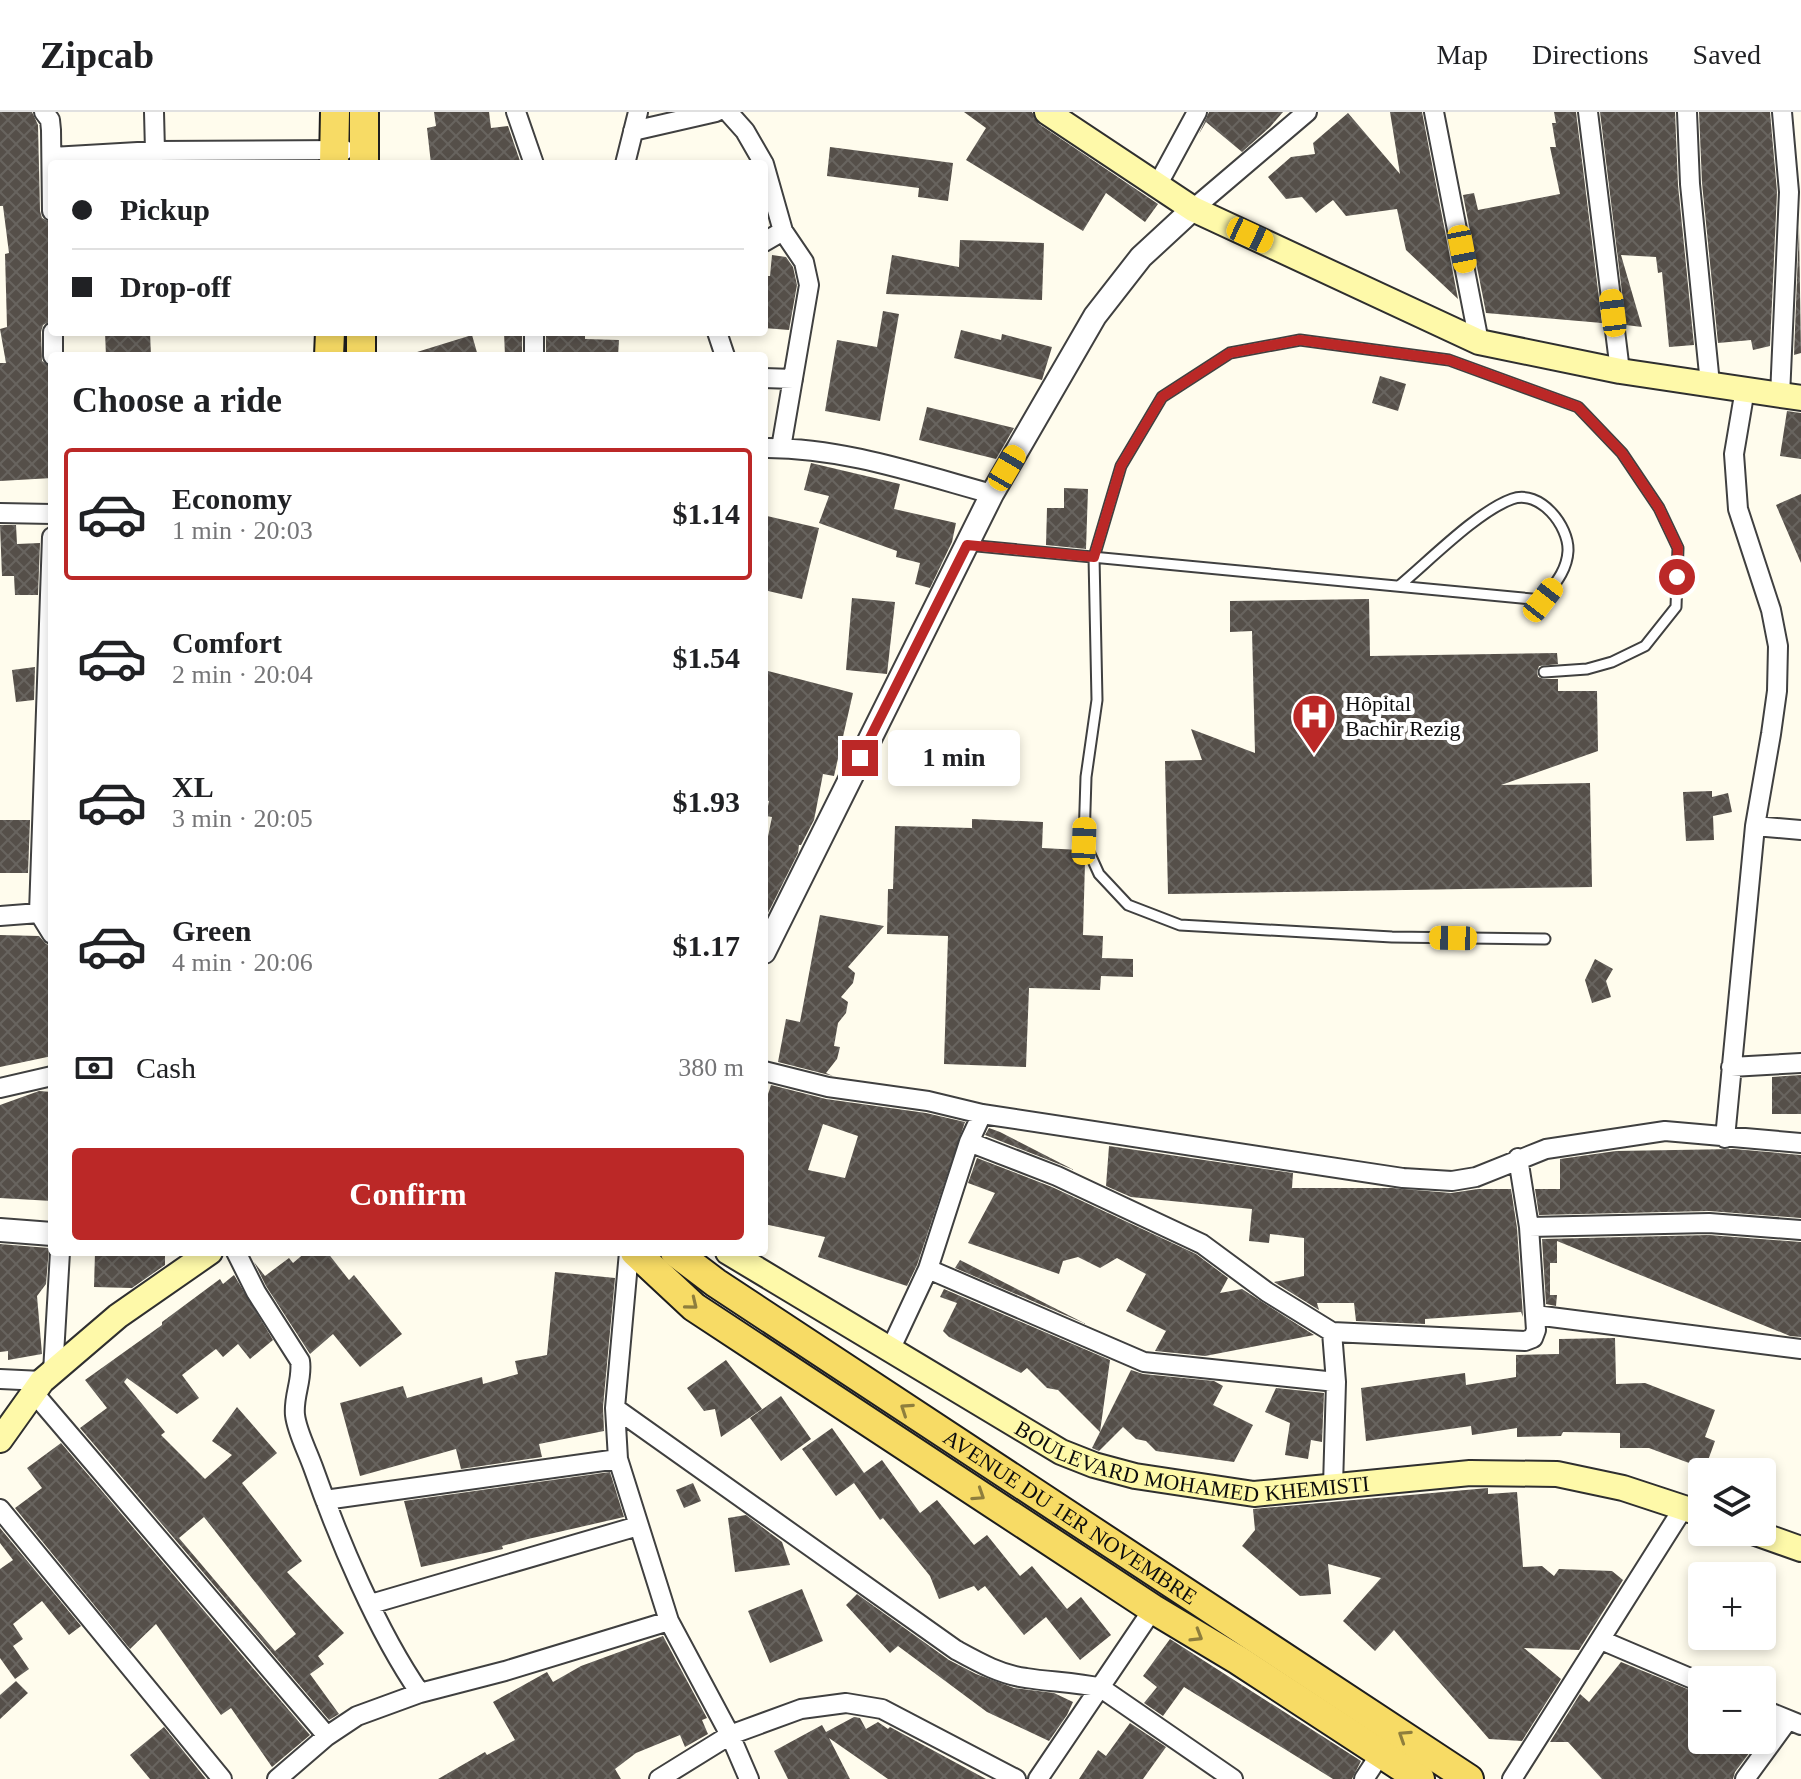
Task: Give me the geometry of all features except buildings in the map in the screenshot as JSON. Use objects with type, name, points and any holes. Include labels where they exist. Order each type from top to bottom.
[{"type":"main road","points":[[334,157],[335,112]]},
{"type":"main road","points":[[364,112],[364,157]]},
{"type":"main road","points":[[1047,112],[1193,209],[1479,342],[1620,371],[1790,397]]},
{"type":"main road","points":[[0,1440],[43,1382],[118,1316],[204,1256]]},
{"type":"main road","name":"AVENUE DU 1ER NOVEMBRE","points":[[637,1256],[694,1307],[1153,1609],[1238,1660],[1420,1779]]},
{"type":"main road","name":"AVENUE DU 1ER NOVEMBRE","points":[[680,1256],[943,1434],[1469,1779]]},
{"type":"main road","name":"BOULEVARD MOHAMED KHEMISTI","points":[[735,1256],[1061,1452],[1094,1465],[1175,1484],[1254,1494],[1470,1473],[1557,1474],[1623,1488],[1688,1508]]},
{"type":"main road","points":[[1776,1540],[1801,1549]]},
{"type":"street","points":[[44,112],[50,120],[52,157],[155,151],[364,157]]},
{"type":"street","points":[[154,112],[155,151]]},
{"type":"street","points":[[516,112],[533,160]]},
{"type":"street","points":[[626,160],[636,121],[716,112]]},
{"type":"street","points":[[728,112],[745,131],[762,160]]},
{"type":"street","points":[[1158,184],[1197,112]]},
{"type":"street","points":[[768,944],[992,494],[1095,316],[1141,257],[1307,112]]},
{"type":"street","points":[[1434,112],[1479,342]]},
{"type":"street","points":[[1588,112],[1620,371]]},
{"type":"street","points":[[1687,112],[1690,184],[1710,384]]},
{"type":"street","points":[[1782,112],[1789,192],[1790,397]]},
{"type":"street","points":[[768,178],[783,231],[804,262],[809,285],[793,379],[773,448],[803,448],[992,494]]},
{"type":"street","points":[[768,240],[783,231]]},
{"type":"street","points":[[768,378],[793,379]]},
{"type":"street","points":[[1725,1138],[1755,826],[1775,705],[1778,646],[1771,610],[1738,509],[1734,454],[1745,389]]},
{"type":"street","points":[[0,513],[48,514]]},
{"type":"street","points":[[48,729],[39,913],[48,928]]},
{"type":"street","points":[[1755,826],[1801,830]]},
{"type":"street","points":[[0,916],[39,913]]},
{"type":"street","points":[[1731,1067],[1801,1063]]},
{"type":"street","points":[[768,1072],[828,1087],[928,1101],[982,1114],[1403,1178],[1452,1181],[1476,1177],[1546,1149],[1665,1131],[1801,1143]]},
{"type":"street","points":[[0,1088],[48,1077]]},
{"type":"street","points":[[891,1348],[928,1269],[969,1142],[982,1114]]},
{"type":"street","points":[[969,1142],[1057,1176],[1202,1244],[1267,1292],[1332,1332],[1525,1341],[1535,1336],[1535,1315],[1529,1227],[1518,1158]]},
{"type":"street","points":[[1529,1227],[1709,1223],[1801,1230]]},
{"type":"street","points":[[0,1230],[48,1234]]},
{"type":"street","points":[[59,1256],[43,1382],[327,1736]]},
{"type":"street","points":[[238,1256],[256,1292],[300,1361],[302,1371],[295,1402],[296,1418],[325,1500],[371,1604],[420,1693]]},
{"type":"street","points":[[632,1256],[615,1408],[618,1459],[669,1621],[730,1735],[749,1779]]},
{"type":"street","points":[[928,1269],[1144,1362],[1336,1382]]},
{"type":"street","points":[[1535,1315],[1801,1349]]},
{"type":"street","points":[[1332,1332],[1336,1382],[1333,1486]]},
{"type":"street","points":[[0,1379],[43,1382]]},
{"type":"street","points":[[615,1408],[956,1650],[989,1667],[1024,1678],[1082,1683],[1101,1688],[1233,1779]]},
{"type":"street","points":[[325,1500],[618,1459]]},
{"type":"street","points":[[0,1509],[222,1779]]},
{"type":"street","points":[[1512,1779],[1601,1640],[1688,1517]]},
{"type":"street","points":[[371,1604],[638,1526]]},
{"type":"street","points":[[1038,1779],[1153,1609]]},
{"type":"street","points":[[277,1779],[327,1736],[357,1716],[420,1693],[505,1671],[669,1621]]},
{"type":"street","points":[[1601,1640],[1688,1677]]},
{"type":"street","points":[[659,1779],[730,1735],[801,1709],[846,1703],[882,1709],[1016,1779]]},
{"type":"street","points":[[1745,1779],[1795,1722],[1776,1715]]},
{"type":"street","points":[[1364,1779],[1381,1753]]},
{"type":"lane","points":[[1544,672],[1587,669],[1612,662],[1645,646],[1676,607],[1678,548],[1659,508],[1622,453],[1578,407],[1449,360],[1300,340],[1230,353],[1162,397],[1121,466],[1094,557],[1097,700],[1086,777],[1084,841],[1099,874],[1128,905],[1180,925],[1392,937],[1545,939]]},
{"type":"lane","points":[[967,545],[1543,600],[1564,572],[1568,549],[1559,519],[1538,502],[1517,497],[1495,506],[1399,586]]},
{"type":"place","name":"Hôpital Bachir Rezig","points":[[1314,755]]},
{"type":"route","points":[[860,758],[967,545],[1094,557],[1121,466],[1162,397],[1230,353],[1300,340],[1449,360],[1578,407],[1622,453],[1659,508],[1678,548],[1677,577]]}]
